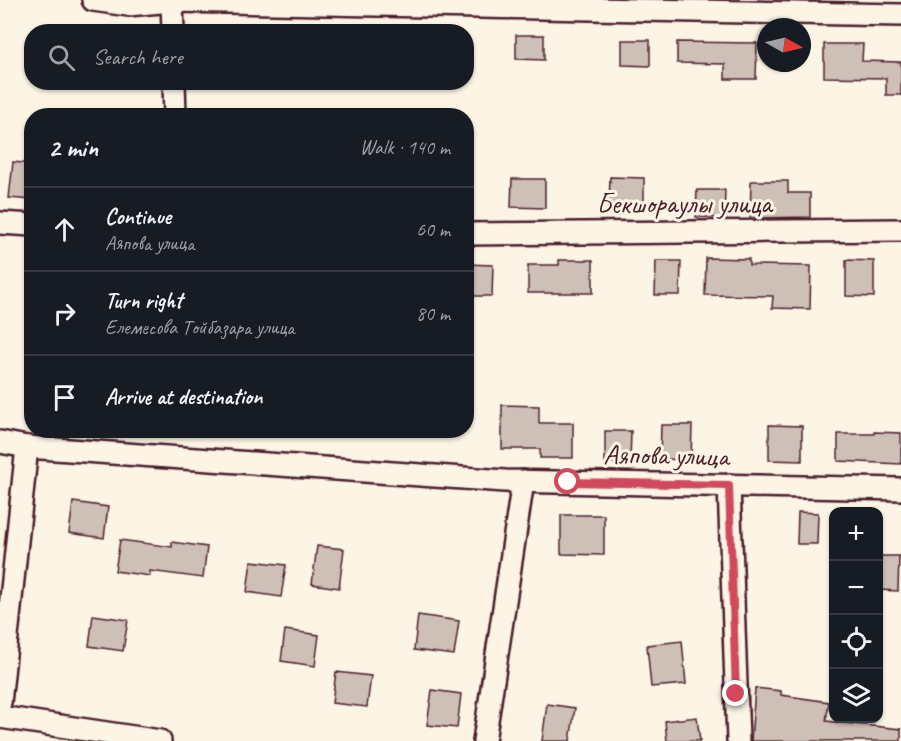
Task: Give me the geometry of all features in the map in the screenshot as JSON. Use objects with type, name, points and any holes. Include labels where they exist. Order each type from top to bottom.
[{"type":"street","points":[[93,0],[128,5],[172,1],[901,15]]},
{"type":"street","points":[[172,1],[172,24]]},
{"type":"street","points":[[174,90],[175,108]]},
{"type":"street","points":[[0,223],[24,224]]},
{"type":"street","name":"Бекшораулы улица","points":[[474,234],[901,230]]},
{"type":"street","name":"Аяпова улица","points":[[0,442],[27,447],[523,481],[901,489]]},
{"type":"street","points":[[0,695],[2,653],[27,447]]},
{"type":"street","points":[[484,741],[523,481]]},
{"type":"street","points":[[729,485],[738,741]]},
{"type":"street","points":[[0,717],[160,741]]},
{"type":"building","points":[[516,35],[544,35],[544,60],[516,59]]},
{"type":"building","points":[[622,40],[650,40],[650,66],[622,65]]},
{"type":"building","points":[[677,42],[757,43],[756,79],[725,79],[725,64],[677,63]]},
{"type":"building","points":[[824,44],[863,44],[862,61],[901,62],[901,95],[886,95],[886,78],[824,77]]},
{"type":"building","points":[[13,162],[24,163],[24,199],[9,198]]},
{"type":"building","points":[[610,177],[644,178],[644,205],[609,204]]},
{"type":"building","points":[[512,179],[545,179],[545,208],[511,207]]},
{"type":"building","points":[[751,181],[788,181],[788,193],[810,193],[810,217],[750,218]]},
{"type":"building","points":[[697,190],[725,190],[724,218],[696,217]]},
{"type":"building","points":[[706,258],[749,259],[749,265],[811,266],[810,309],[772,308],[773,296],[705,295]]},
{"type":"building","points":[[559,260],[593,260],[593,293],[528,293],[528,265],[559,265]]},
{"type":"building","points":[[846,260],[874,261],[874,297],[846,296]]},
{"type":"building","points":[[656,261],[681,261],[680,295],[655,295]]},
{"type":"building","points":[[474,264],[493,265],[492,296],[474,296]]},
{"type":"building","points":[[502,405],[539,406],[539,423],[573,423],[573,458],[540,458],[540,449],[502,449]]},
{"type":"building","points":[[661,425],[692,425],[691,460],[660,459]]},
{"type":"building","points":[[769,425],[802,426],[802,461],[769,460]]},
{"type":"building","points":[[605,431],[631,431],[630,463],[605,463]]},
{"type":"building","points":[[874,432],[901,433],[901,464],[838,461],[838,434],[874,434]]},
{"type":"building","points":[[73,502],[108,507],[104,538],[69,533]]},
{"type":"building","points":[[798,512],[818,513],[817,544],[797,544]]},
{"type":"building","points":[[561,515],[604,515],[604,555],[561,554]]},
{"type":"building","points":[[120,540],[172,547],[172,542],[207,547],[203,578],[150,571],[150,576],[115,571]]},
{"type":"building","points":[[317,546],[344,549],[339,588],[312,584]]},
{"type":"building","points":[[883,556],[899,556],[898,591],[883,590]]},
{"type":"building","points":[[251,561],[286,565],[281,597],[247,592]]},
{"type":"building","points":[[93,615],[128,620],[123,651],[89,646]]},
{"type":"building","points":[[418,615],[459,621],[454,655],[414,650]]},
{"type":"building","points":[[285,630],[319,635],[315,666],[281,661]]},
{"type":"building","points":[[682,641],[686,684],[651,687],[647,645]]},
{"type":"building","points":[[336,672],[371,676],[367,707],[332,703]]},
{"type":"building","points":[[755,688],[781,691],[781,695],[829,702],[826,721],[829,723],[901,729],[901,741],[751,741]]},
{"type":"building","points":[[432,690],[461,694],[457,728],[427,725]]},
{"type":"building","points":[[547,704],[575,708],[570,741],[542,741]]},
{"type":"building","points":[[697,717],[700,741],[667,741],[665,721]]},
{"type":"route","points":[[568,482],[729,485],[736,694]]}]
